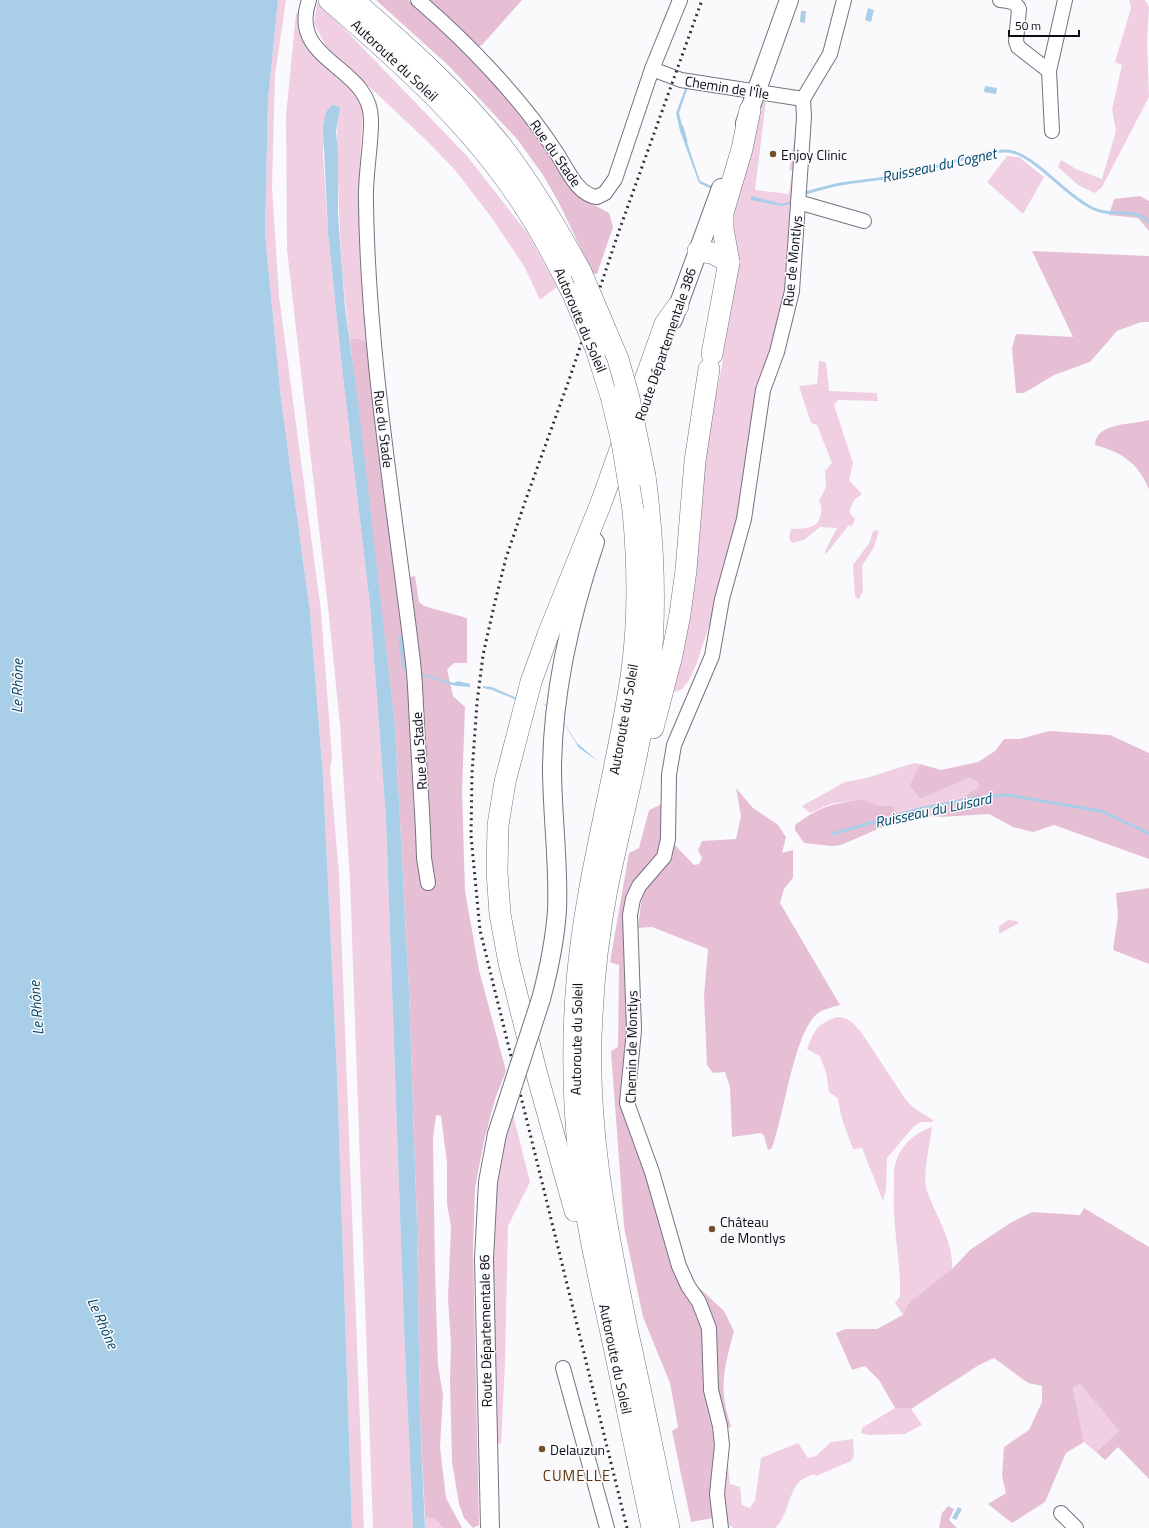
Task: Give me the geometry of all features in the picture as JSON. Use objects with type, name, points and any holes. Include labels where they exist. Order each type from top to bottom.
[{"type":"highway","name":"Autoroute du Soleil","points":[[340,2],[445,83],[500,144],[540,200],[581,272],[618,358],[629,398],[645,476],[652,526],[655,601],[649,682],[635,758],[606,892],[598,944],[592,1020],[592,1105],[597,1164],[607,1231],[670,1528]]},
{"type":"highway","name":"Autoroute du Soleil","points":[[340,2],[433,93],[487,154],[526,209],[573,294],[596,349],[612,396],[622,442],[633,510],[637,599],[632,668],[619,747],[589,891],[580,950],[574,1019],[574,1067],[578,1150],[591,1234],[652,1528]]},
{"type":"highway","points":[[635,758],[653,730],[672,655],[686,570],[695,461],[710,362],[729,262],[722,229],[723,213],[742,148],[753,101]]},
{"type":"highway","points":[[698,251],[712,254],[729,262]]},
{"type":"highway","points":[[591,1234],[574,1210],[509,964],[500,914],[497,872],[498,825],[505,782],[512,753],[540,657],[602,503],[665,324],[678,306]]},
{"type":"main road","name":"Route Départementale 386","points":[[541,999],[551,962],[557,909],[552,767],[558,693],[567,636],[582,581],[678,306],[789,0]]},
{"type":"main road","name":"Route Départementale 86","points":[[490,1528],[484,1259],[488,1182],[497,1134],[541,999]]},
{"type":"street","name":"Rue du Stade","points":[[309,0],[305,17],[306,31],[321,53],[363,92],[369,103],[371,111],[366,203],[375,359],[413,665],[424,858],[428,883]]},
{"type":"street","name":"Rue du Stade","points":[[418,0],[458,35],[517,100],[550,142],[579,188],[584,193],[597,197],[605,193],[615,179],[652,69],[680,0]]},
{"type":"street","name":"Rue de Montlys","points":[[718,618],[744,519],[763,390],[777,352],[792,291],[804,99],[830,54],[844,0]]},
{"type":"street","points":[[1000,0],[1017,4],[1019,9],[1016,41],[1018,47],[1049,72]]},
{"type":"street","points":[[1052,131],[1049,72],[1065,0]]},
{"type":"street","name":"Chemin de l'Île","points":[[652,69],[681,80],[753,101],[804,99]]},
{"type":"street","points":[[798,202],[864,221]]},
{"type":"street","name":"Chemin de Montlys","points":[[718,618],[712,656],[674,745],[669,775],[668,839],[664,858],[639,886],[633,899],[631,910],[634,1030],[627,1103],[652,1172],[678,1266],[688,1286],[699,1302],[709,1328],[711,1390],[720,1426],[722,1445],[717,1494],[721,1528]]},
{"type":"street","points":[[563,1368],[607,1528]]},
{"type":"street","points":[[1061,1513],[1076,1528]]},
{"type":"shaded area","points":[[278,0],[286,0],[275,75],[272,187],[279,296],[321,611],[332,757],[330,769],[339,874],[364,1528],[352,1528],[337,1074],[323,776],[310,612],[281,399],[265,234],[268,100]]},
{"type":"shaded area","points":[[376,0],[408,0],[460,45],[526,118],[582,200],[609,213],[613,227],[597,274],[593,274],[559,203],[543,175],[517,139],[449,66]]},
{"type":"shaded area","points":[[425,0],[522,0],[482,45],[478,47]]},
{"type":"shaded area","points":[[1129,0],[1145,0],[1149,7],[1147,42],[1149,97],[1102,187],[1095,193],[1078,185],[1058,167],[1061,160],[1076,169],[1102,179],[1116,131],[1112,109],[1122,65],[1115,62],[1131,8]]},
{"type":"shaded area","points":[[317,3],[330,14],[467,156],[528,234],[557,287],[540,300],[524,266],[491,217],[455,170],[428,142],[326,46],[314,24]]},
{"type":"shaded area","points":[[296,13],[302,13],[302,23],[355,87],[363,110],[359,177],[368,342],[356,338],[350,340],[347,319],[341,257],[339,215],[337,132],[340,107],[331,107],[326,112],[323,152],[328,233],[342,368],[370,605],[386,819],[404,1328],[413,1528],[373,1528],[350,880],[340,725],[287,250],[286,116]]},
{"type":"shaded area","points":[[766,101],[755,190],[789,194],[792,171],[789,170],[798,121],[788,291],[745,497],[721,588],[697,663],[688,682],[681,690],[673,692],[705,448],[722,366],[726,319],[729,315],[738,273],[735,268],[727,219],[760,104]]},
{"type":"shaded area","points":[[1007,156],[1019,157],[1044,177],[1023,214],[987,182]]},
{"type":"shaded area","points":[[1140,196],[1149,201],[1149,231],[1138,218],[1109,215],[1114,199]]},
{"type":"shaded area","points":[[1032,251],[1149,256],[1149,322],[1141,322],[1117,331],[1090,362],[1054,375],[1024,393],[1016,393],[1012,348],[1016,334],[1073,337]]},
{"type":"shaded area","points":[[356,338],[368,342],[398,573],[410,577],[415,576],[419,602],[424,606],[467,618],[467,663],[454,663],[447,669],[453,696],[465,707],[462,792],[465,891],[479,970],[506,1071],[495,1099],[484,1141],[475,1188],[473,1250],[479,1525],[473,1528],[464,1518],[459,1504],[452,1462],[450,1380],[451,1344],[448,1299],[451,1227],[447,1204],[447,1163],[441,1116],[436,1115],[433,1139],[435,1270],[438,1365],[443,1395],[440,1447],[446,1498],[462,1528],[444,1528],[434,1519],[425,1517],[420,1415],[417,1225],[409,991],[395,726],[350,340]]},
{"type":"shaded area","points":[[819,361],[826,362],[829,391],[877,393],[878,401],[838,400],[834,405],[853,463],[849,480],[862,494],[854,500],[849,512],[855,519],[852,526],[849,525],[826,554],[825,551],[837,528],[820,527],[804,540],[792,543],[789,538],[791,529],[809,528],[818,521],[821,510],[819,501],[826,487],[825,471],[832,463],[817,425],[811,423],[799,386],[817,384]]},
{"type":"shaded area","points":[[1149,420],[1149,489],[1134,465],[1128,460],[1114,451],[1095,445],[1101,432],[1108,428]]},
{"type":"shaded area","points":[[875,530],[879,531],[874,547],[862,566],[863,591],[859,599],[855,597],[853,565],[870,542],[872,533]]},
{"type":"shaded area","points":[[1049,731],[1110,735],[1149,753],[1149,859],[1054,825],[1033,832],[1013,827],[989,814],[940,817],[943,807],[978,788],[979,782],[968,778],[920,799],[909,786],[920,764],[941,770],[978,762],[995,751],[1004,739],[1020,739]]},
{"type":"shaded area","points":[[914,763],[920,764],[909,786],[920,799],[967,778],[979,782],[978,788],[943,806],[940,817],[921,816],[901,819],[893,806],[880,806],[863,799],[830,804],[810,813],[802,806],[845,782],[866,778]]},
{"type":"shaded area","points":[[736,788],[753,808],[778,825],[786,837],[782,853],[793,850],[793,878],[784,889],[780,903],[840,1005],[819,1012],[809,1024],[802,1038],[790,1076],[772,1148],[768,1150],[764,1136],[761,1133],[732,1137],[730,1087],[725,1072],[713,1073],[707,1065],[704,996],[708,949],[652,927],[638,928],[642,895],[673,843],[694,865],[699,864],[702,858],[698,850],[702,841],[736,839],[741,816]]},
{"type":"shaded area","points":[[863,799],[880,806],[893,806],[901,819],[841,845],[832,846],[804,843],[795,830],[795,825],[819,810],[834,804]]},
{"type":"shaded area","points":[[662,804],[663,842],[657,859],[632,886],[628,1035],[620,1100],[705,1332],[716,1439],[713,1518],[691,1522],[672,1431],[678,1427],[670,1383],[643,1317],[624,1227],[611,1051],[618,1047],[619,965],[610,962],[629,853],[639,848],[649,810]]},
{"type":"shaded area","points":[[1149,888],[1149,964],[1113,950],[1118,916],[1116,893]]},
{"type":"shaded area","points":[[1008,920],[1017,921],[1019,923],[999,934],[999,927]]},
{"type":"shaded area","points":[[837,1017],[845,1018],[856,1026],[906,1100],[914,1108],[933,1120],[932,1122],[921,1122],[914,1126],[887,1158],[886,1189],[883,1201],[862,1148],[853,1149],[842,1119],[838,1098],[829,1092],[826,1072],[820,1056],[807,1049],[817,1028]]},
{"type":"shaded area","points":[[513,1114],[530,1182],[508,1226],[505,1362],[501,1444],[496,1442],[493,1210],[505,1142]]},
{"type":"shaded area","points":[[932,1127],[925,1176],[926,1184],[927,1191],[944,1229],[952,1259],[952,1269],[909,1302],[903,1315],[895,1303],[900,1296],[900,1285],[894,1211],[894,1169],[899,1153],[907,1143],[916,1135]]},
{"type":"shaded area","points":[[1084,1208],[1149,1247],[1149,1479],[1118,1447],[1105,1460],[1096,1452],[1119,1431],[1080,1384],[1073,1388],[1084,1442],[1066,1453],[1045,1502],[1012,1523],[988,1504],[1006,1493],[1002,1476],[1004,1447],[1029,1430],[1042,1402],[1042,1386],[1028,1383],[994,1358],[979,1365],[911,1409],[895,1408],[879,1380],[865,1366],[852,1370],[836,1333],[845,1329],[877,1329],[903,1315],[909,1302],[952,1269],[970,1250],[1010,1223],[1032,1212],[1080,1215]]},
{"type":"shaded area","points":[[695,1284],[724,1311],[734,1331],[727,1357],[724,1378],[725,1400],[731,1426],[726,1430]]},
{"type":"shaded area","points":[[1080,1384],[1119,1431],[1096,1452],[1084,1442],[1073,1388]]},
{"type":"shaded area","points":[[895,1408],[911,1409],[922,1425],[905,1434],[868,1435],[861,1433],[862,1428]]},
{"type":"shaded area","points":[[853,1439],[854,1456],[851,1461],[816,1476],[814,1474],[800,1481],[793,1492],[780,1523],[775,1528],[734,1528],[729,1525],[726,1519],[723,1502],[724,1470],[728,1466],[730,1484],[740,1487],[742,1505],[750,1508],[755,1500],[761,1458],[798,1443],[808,1458],[816,1456],[831,1442]]},
{"type":"shaded area","points":[[948,1506],[954,1509],[949,1520],[957,1528],[939,1528],[942,1513]]},
{"type":"shaded area","points":[[425,1517],[434,1519],[444,1528],[425,1528]]},
{"type":"water","name":"Le Rhône","points":[[0,0],[278,0],[268,100],[265,234],[281,399],[310,612],[323,776],[337,1074],[352,1528],[0,1528]]},
{"type":"water","points":[[868,8],[874,10],[871,22],[865,20]]},
{"type":"water","points":[[801,11],[806,11],[805,23],[800,22]]},
{"type":"water","points":[[686,86],[688,87],[679,113],[684,133],[700,181],[714,187],[713,190],[699,183],[680,131],[676,113]]},
{"type":"water","points":[[985,86],[997,88],[996,94],[984,92]]},
{"type":"water","points":[[332,105],[340,107],[336,132],[338,152],[338,215],[345,307],[358,401],[395,726],[409,991],[417,1225],[420,1415],[425,1528],[413,1528],[404,1328],[386,819],[370,605],[342,368],[328,233],[323,127],[326,112]]},
{"type":"water","points":[[751,196],[782,204],[796,199],[796,203],[781,206],[751,200]]},
{"type":"water","points":[[398,637],[402,637],[405,669],[454,683],[458,681],[470,684],[470,687],[456,686],[403,670]]},
{"type":"water","points":[[483,686],[492,687],[517,698],[514,699],[483,688]]},
{"type":"water","points":[[542,703],[557,711],[577,743],[598,761],[579,748],[561,718]]},
{"type":"water","points":[[958,1507],[962,1509],[956,1520],[952,1518]]},
{"type":"waterway","points":[[682,127],[686,141]]},
{"type":"waterway","name":"Ruisseau du Cognet","points":[[805,193],[841,184],[910,174],[978,155],[1004,151],[1013,152],[1032,162],[1072,195],[1092,208],[1106,212],[1136,214],[1149,222]]},
{"type":"waterway","name":"Ruisseau du Luisard","points":[[832,834],[919,809],[974,798],[1007,795],[1101,811],[1149,834]]},
{"type":"railway","points":[[627,1528],[480,930],[471,836],[472,773],[477,703],[483,655],[506,558],[569,380],[619,231],[702,0]]},
{"type":"place","name":"Enjoy Clinic","points":[[773,154]]},
{"type":"place","name":"Château de Montlys","points":[[712,1229]]},
{"type":"place","name":"Delauzun","points":[[542,1449]]},
{"type":"district","name":"CUMELLE","points":[[577,1475]]}]
